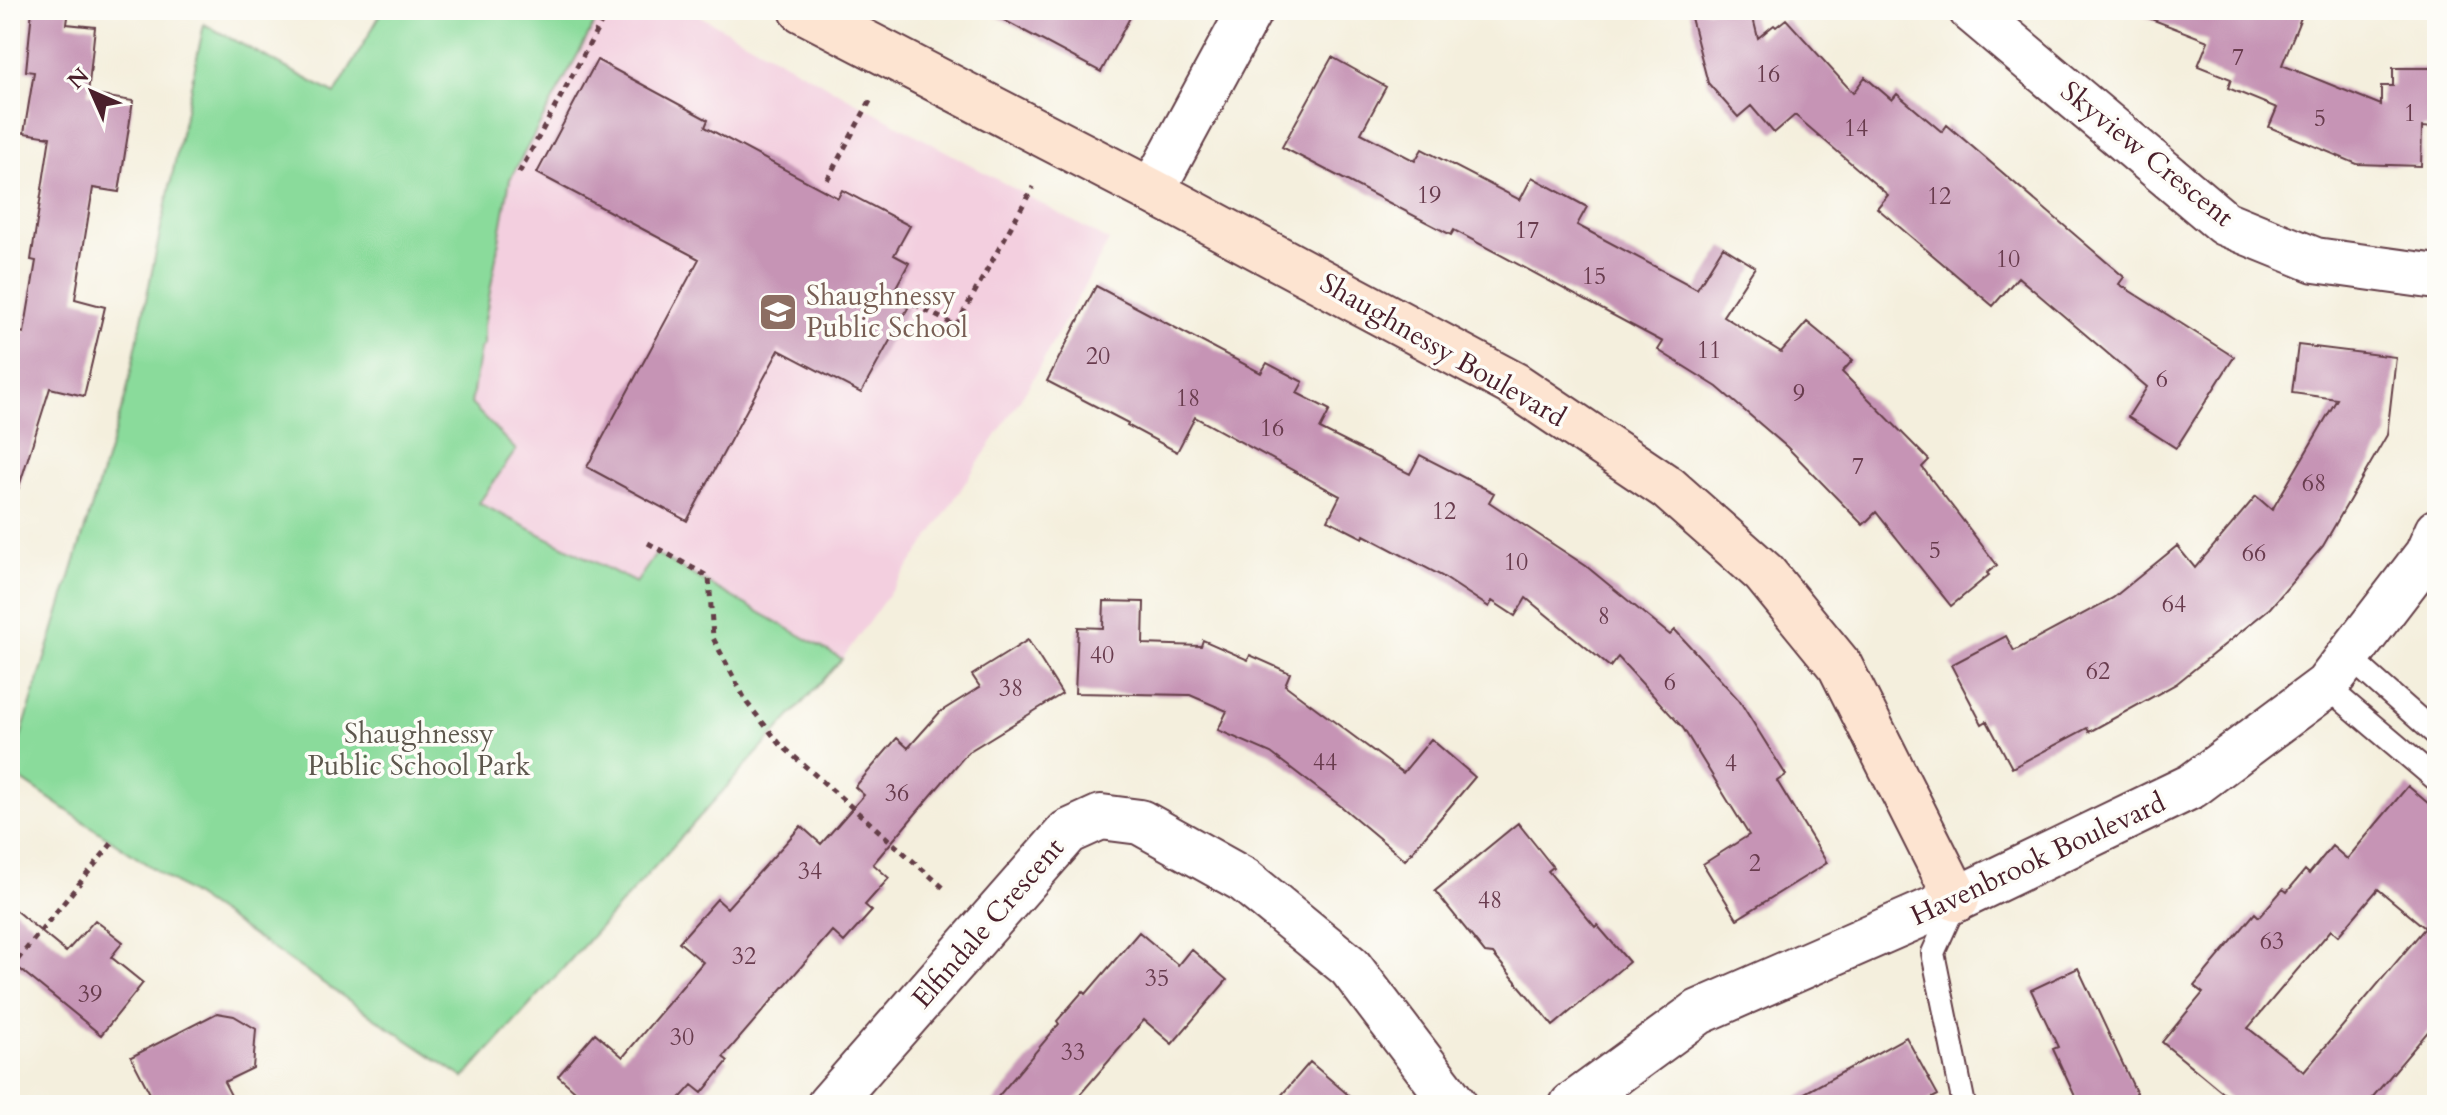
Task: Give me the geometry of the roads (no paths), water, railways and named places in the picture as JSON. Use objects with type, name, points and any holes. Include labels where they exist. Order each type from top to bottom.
[{"type":"street","name":"Shaughnessy Boulevard","points":[[802,10],[1152,191],[1515,385],[1668,488],[1764,573],[1840,666],[1957,899]]},
{"type":"street","points":[[1152,191],[1250,10]]},
{"type":"street","name":"Skyview Crescent","points":[[1971,10],[2224,223],[2315,260],[2437,277]]},
{"type":"street","name":"Havenbrook Boulevard","points":[[1572,1105],[1699,1012],[1957,899],[2192,786],[2338,672],[2427,554],[2437,531]]},
{"type":"street","name":"Elfindale Crescent","points":[[829,1105],[1068,832],[1101,817],[1140,822],[1244,880],[1350,967],[1455,1105]]},
{"type":"lane","points":[[2338,672],[2437,735]]},
{"type":"lane","points":[[2338,672],[2437,780]]},
{"type":"lane","points":[[1957,899],[1933,953],[1964,1105]]},
{"type":"place","name":"Shaughnessy Public School","points":[[778,312]]},
{"type":"park label","name":"Shaughnessy Public School Park","points":[[419,750]]}]
